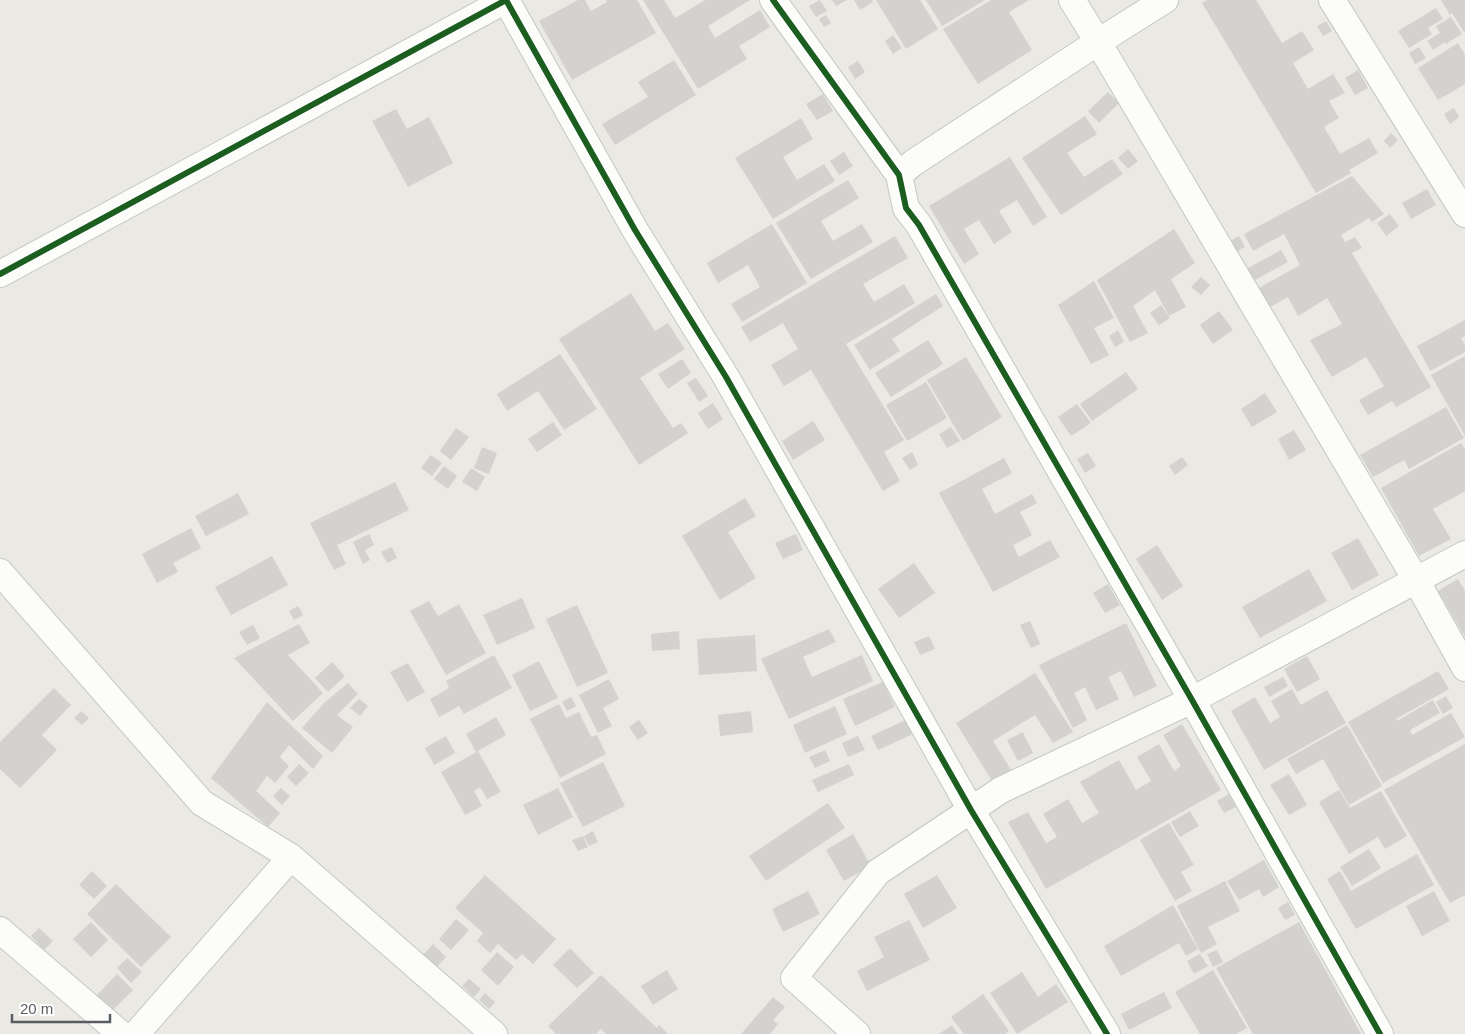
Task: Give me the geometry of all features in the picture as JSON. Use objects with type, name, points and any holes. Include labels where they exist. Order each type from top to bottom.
[{"type":"street","points":[[0,274],[506,0],[635,230],[726,378],[971,810],[1107,1034]]},
{"type":"street","points":[[773,0],[899,175],[906,208],[919,226],[1192,700],[1380,1034]]},
{"type":"street","points":[[1072,0],[1416,580],[1465,668]]},
{"type":"street","points":[[899,175],[913,163],[1165,0]]},
{"type":"street","points":[[1332,0],[1465,214]]},
{"type":"street","points":[[857,1034],[794,978],[878,872],[1001,790],[1192,700],[1465,554]]},
{"type":"street","points":[[0,572],[202,803],[291,857],[494,1034]]},
{"type":"street","points":[[136,1034],[291,857]]},
{"type":"street","points":[[0,930],[121,1034]]},
{"type":"building","points":[[578,0],[585,0],[591,11],[607,2],[606,0],[637,0],[656,33],[572,80],[539,21]]},
{"type":"building","points":[[643,0],[664,0],[675,18],[705,0],[750,0],[708,26],[715,38],[760,10],[770,27],[739,46],[747,59],[698,89]]},
{"type":"building","points":[[820,0],[827,11],[816,17],[809,6]]},
{"type":"building","points":[[832,0],[847,0],[836,6]]},
{"type":"building","points":[[854,0],[872,0],[873,2],[860,10]]},
{"type":"building","points":[[876,0],[920,0],[938,29],[906,49]]},
{"type":"building","points":[[926,0],[985,0],[942,26]]},
{"type":"building","points":[[991,0],[1029,0],[1009,12],[1032,50],[978,84],[943,29]]},
{"type":"building","points":[[1207,0],[1256,0],[1282,43],[1302,31],[1314,50],[1293,63],[1308,89],[1333,74],[1345,93],[1329,101],[1339,118],[1324,127],[1340,154],[1369,138],[1378,153],[1349,170],[1351,173],[1316,193],[1202,3]]},
{"type":"building","points":[[1441,0],[1465,0],[1465,32],[1452,13],[1450,15]]},
{"type":"building","points":[[1436,8],[1443,19],[1428,28],[1432,34],[1409,48],[1398,31]]},
{"type":"building","points":[[826,15],[831,23],[824,27],[819,19]]},
{"type":"building","points":[[1451,17],[1462,34],[1433,50],[1427,41],[1440,33],[1436,26]]},
{"type":"building","points":[[1326,21],[1332,31],[1323,36],[1317,26]]},
{"type":"building","points":[[893,35],[902,48],[893,54],[885,41]]},
{"type":"building","points":[[1458,43],[1465,55],[1465,84],[1438,100],[1418,68]]},
{"type":"building","points":[[1419,47],[1426,58],[1415,64],[1409,53]]},
{"type":"building","points":[[674,60],[696,95],[615,145],[602,124],[648,97],[638,82]]},
{"type":"building","points":[[858,61],[865,72],[855,79],[848,67]]},
{"type":"building","points":[[1358,70],[1368,88],[1355,95],[1345,78]]},
{"type":"building","points":[[1108,92],[1119,103],[1099,123],[1088,111]]},
{"type":"building","points":[[823,94],[833,111],[817,120],[806,104]]},
{"type":"building","points":[[1454,108],[1459,117],[1450,124],[1444,114]]},
{"type":"building","points":[[396,109],[407,129],[429,117],[453,163],[408,187],[372,121]]},
{"type":"building","points":[[1085,116],[1097,134],[1067,153],[1084,177],[1112,159],[1123,174],[1061,215],[1022,158]]},
{"type":"building","points":[[801,118],[813,139],[783,157],[797,180],[824,164],[835,181],[773,219],[735,158]]},
{"type":"building","points":[[1391,133],[1398,140],[1390,148],[1384,141]]},
{"type":"building","points":[[1128,149],[1138,161],[1128,169],[1118,158]]},
{"type":"building","points":[[844,152],[853,166],[839,175],[830,161]]},
{"type":"building","points":[[1010,157],[1047,217],[1033,226],[1017,200],[999,211],[1012,232],[994,244],[979,220],[964,229],[979,254],[964,264],[929,206]]},
{"type":"building","points":[[1352,176],[1384,214],[1372,222],[1369,218],[1341,235],[1345,242],[1355,237],[1362,248],[1352,253],[1431,387],[1396,407],[1392,401],[1368,415],[1359,400],[1384,386],[1366,357],[1332,377],[1310,340],[1342,324],[1327,298],[1298,316],[1288,297],[1265,310],[1255,290],[1300,265],[1284,234],[1253,251],[1244,234]]},
{"type":"building","points":[[848,180],[859,198],[821,221],[833,241],[862,224],[873,242],[811,279],[776,223]]},
{"type":"building","points":[[1427,189],[1436,205],[1411,219],[1402,203]]},
{"type":"building","points":[[1390,214],[1399,226],[1386,236],[1377,223]]},
{"type":"building","points":[[772,224],[807,283],[742,322],[731,304],[760,287],[748,265],[718,283],[707,263]]},
{"type":"building","points":[[1174,229],[1195,263],[1171,279],[1186,307],[1169,316],[1155,290],[1133,306],[1148,333],[1130,342],[1097,280]]},
{"type":"building","points":[[895,236],[908,258],[863,284],[874,302],[904,284],[915,303],[846,344],[904,440],[884,452],[900,481],[883,491],[811,370],[784,386],[771,365],[798,349],[783,323],[750,342],[741,327]]},
{"type":"building","points":[[1239,236],[1245,247],[1234,253],[1228,242]]},
{"type":"building","points":[[1281,250],[1288,262],[1253,281],[1246,269]]},
{"type":"building","points":[[1201,277],[1210,285],[1201,295],[1191,287]]},
{"type":"building","points":[[1094,281],[1114,318],[1094,328],[1109,355],[1091,364],[1058,305]]},
{"type":"building","points":[[631,293],[655,331],[668,323],[685,349],[640,378],[673,428],[681,423],[688,433],[639,465],[559,339]]},
{"type":"building","points":[[936,294],[943,306],[892,339],[900,351],[870,370],[854,345]]},
{"type":"building","points":[[1161,305],[1170,318],[1159,325],[1150,313]]},
{"type":"building","points":[[1219,311],[1233,330],[1213,344],[1200,325]]},
{"type":"building","points":[[1465,320],[1465,336],[1461,338],[1465,346],[1465,352],[1430,371],[1417,346]]},
{"type":"building","points":[[1118,330],[1124,342],[1115,347],[1109,336]]},
{"type":"building","points":[[928,340],[943,364],[891,397],[875,373]]},
{"type":"building","points":[[560,354],[597,409],[564,430],[538,391],[507,411],[497,394]]},
{"type":"building","points":[[1465,356],[1465,436],[1431,375]]},
{"type":"building","points":[[966,357],[1002,417],[963,441],[927,380]]},
{"type":"building","points":[[682,359],[691,373],[668,389],[658,374]]},
{"type":"building","points":[[1126,372],[1138,389],[1092,421],[1080,404]]},
{"type":"building","points":[[696,378],[708,396],[699,402],[687,383]]},
{"type":"building","points":[[926,382],[947,418],[907,441],[886,405]]},
{"type":"building","points":[[1265,393],[1277,412],[1252,427],[1241,409]]},
{"type":"building","points":[[713,403],[723,419],[708,429],[698,413]]},
{"type":"building","points":[[1077,404],[1091,423],[1071,436],[1058,417]]},
{"type":"building","points":[[1446,407],[1464,438],[1409,469],[1404,460],[1373,477],[1360,455]]},
{"type":"building","points":[[813,421],[825,440],[793,460],[782,441]]},
{"type":"building","points":[[553,422],[562,435],[537,452],[528,439]]},
{"type":"building","points":[[951,427],[960,441],[947,448],[939,434]]},
{"type":"building","points":[[456,428],[469,437],[451,460],[440,451]]},
{"type":"building","points":[[1294,430],[1306,450],[1289,460],[1278,439]]},
{"type":"building","points":[[1461,443],[1465,449],[1465,491],[1433,509],[1451,539],[1419,556],[1381,488]]},
{"type":"building","points":[[482,447],[497,453],[489,474],[474,468]]},
{"type":"building","points":[[912,452],[918,465],[910,470],[902,458]]},
{"type":"building","points":[[1088,453],[1096,466],[1085,473],[1077,459]]},
{"type":"building","points":[[431,455],[442,463],[432,476],[421,468]]},
{"type":"building","points":[[1182,457],[1188,465],[1175,475],[1169,466]]},
{"type":"building","points":[[1004,458],[1012,473],[982,489],[995,514],[1032,494],[1037,503],[1020,512],[1032,535],[1013,545],[1019,557],[1050,540],[1060,557],[993,592],[939,493]]},
{"type":"building","points":[[444,466],[457,476],[448,489],[434,479]]},
{"type":"building","points":[[471,468],[485,477],[477,491],[462,482]]},
{"type":"building","points":[[395,482],[409,510],[337,545],[346,564],[334,570],[310,523]]},
{"type":"building","points":[[238,493],[249,514],[206,536],[195,516]]},
{"type":"building","points":[[745,498],[756,516],[728,532],[756,578],[720,600],[682,536]]},
{"type":"building","points":[[191,528],[201,548],[173,563],[178,572],[157,583],[142,554]]},
{"type":"building","points":[[369,534],[374,545],[365,550],[370,560],[363,564],[353,542]]},
{"type":"building","points":[[796,534],[803,550],[783,559],[775,543]]},
{"type":"building","points":[[1358,538],[1379,575],[1352,590],[1331,553]]},
{"type":"building","points":[[1157,545],[1183,586],[1162,600],[1136,559]]},
{"type":"building","points":[[392,547],[397,558],[387,563],[381,552]]},
{"type":"building","points":[[272,556],[288,585],[231,615],[215,587]]},
{"type":"building","points":[[914,563],[935,593],[899,618],[878,589]]},
{"type":"building","points":[[1309,569],[1327,601],[1260,638],[1242,607]]},
{"type":"building","points":[[1458,579],[1465,591],[1465,637],[1438,591]]},
{"type":"building","points":[[1108,584],[1120,605],[1105,613],[1093,593]]},
{"type":"building","points":[[522,598],[535,628],[497,645],[483,615]]},
{"type":"building","points":[[429,601],[438,616],[459,604],[486,653],[446,675],[410,611]]},
{"type":"building","points":[[577,605],[608,673],[577,687],[546,619]]},
{"type":"building","points":[[298,606],[303,615],[294,620],[289,611]]},
{"type":"building","points":[[1030,621],[1040,644],[1031,648],[1020,625]]},
{"type":"building","points":[[1126,623],[1157,686],[1134,697],[1121,671],[1108,677],[1119,699],[1096,710],[1085,687],[1074,693],[1087,720],[1073,728],[1039,665]]},
{"type":"building","points":[[299,624],[310,643],[288,655],[323,693],[293,721],[234,658]]},
{"type":"building","points":[[253,625],[260,638],[247,645],[239,632]]},
{"type":"building","points":[[829,629],[836,642],[803,657],[812,677],[862,655],[873,681],[789,719],[761,659]]},
{"type":"building","points":[[679,631],[680,649],[652,651],[651,634]]},
{"type":"building","points":[[755,635],[757,671],[699,675],[697,639]]},
{"type":"building","points":[[929,636],[935,649],[920,655],[914,642]]},
{"type":"building","points":[[494,655],[512,688],[464,714],[459,706],[439,717],[430,699],[449,688],[446,681]]},
{"type":"building","points":[[1307,656],[1320,679],[1297,692],[1284,669]]},
{"type":"building","points":[[539,661],[558,698],[530,711],[512,675]]},
{"type":"building","points":[[332,662],[345,676],[328,692],[315,678]]},
{"type":"building","points":[[408,663],[425,692],[407,702],[390,672]]},
{"type":"building","points":[[1438,671],[1449,689],[1396,719],[1397,721],[1433,700],[1440,713],[1410,730],[1412,735],[1451,713],[1465,737],[1383,783],[1348,722]]},
{"type":"building","points":[[1035,673],[1073,732],[1053,743],[1035,715],[993,741],[1013,773],[994,784],[956,723]]},
{"type":"building","points":[[1283,677],[1288,686],[1269,697],[1264,687]]},
{"type":"building","points":[[609,679],[619,699],[603,708],[612,726],[598,733],[579,695]]},
{"type":"building","points":[[883,682],[895,707],[855,726],[843,699]]},
{"type":"building","points":[[348,683],[358,694],[337,715],[353,727],[332,753],[302,728],[324,703]]},
{"type":"building","points":[[54,688],[71,705],[42,735],[57,750],[20,788],[0,769],[0,742]]},
{"type":"building","points":[[1292,689],[1301,705],[1327,690],[1346,723],[1264,770],[1231,711],[1255,697],[1270,723],[1280,717],[1271,701]]},
{"type":"building","points":[[1446,696],[1453,708],[1443,714],[1436,702]]},
{"type":"building","points":[[571,697],[576,706],[567,711],[562,702]]},
{"type":"building","points":[[359,699],[368,706],[360,716],[350,708]]},
{"type":"building","points":[[267,702],[323,756],[313,769],[289,745],[280,757],[289,766],[275,783],[267,776],[256,791],[280,813],[268,827],[211,778]]},
{"type":"building","points":[[559,704],[566,718],[579,712],[591,737],[597,735],[606,754],[560,778],[530,719]]},
{"type":"building","points":[[835,706],[847,734],[805,753],[793,725]]},
{"type":"building","points":[[81,711],[89,718],[82,725],[74,718]]},
{"type":"building","points":[[751,711],[753,732],[720,736],[718,715]]},
{"type":"building","points":[[496,717],[506,735],[476,752],[466,734]]},
{"type":"building","points":[[908,719],[915,733],[878,750],[871,736]]},
{"type":"building","points":[[639,720],[648,733],[638,740],[629,727]]},
{"type":"building","points":[[1182,724],[1221,790],[1046,889],[1008,822],[1028,812],[1046,843],[1057,837],[1043,814],[1068,799],[1082,823],[1099,813],[1080,782],[1119,760],[1136,790],[1151,781],[1137,757],[1159,744],[1174,771],[1181,766],[1163,735]]},
{"type":"building","points":[[1347,725],[1382,786],[1349,805],[1323,759],[1296,774],[1287,759]]},
{"type":"building","points":[[1023,732],[1033,753],[1018,761],[1007,740]]},
{"type":"building","points":[[446,736],[455,753],[434,765],[425,748]]},
{"type":"building","points":[[858,736],[865,750],[848,757],[842,743]]},
{"type":"building","points":[[1465,744],[1465,895],[1450,903],[1384,790]]},
{"type":"building","points":[[825,750],[830,761],[815,768],[809,757]]},
{"type":"building","points":[[478,751],[501,792],[487,799],[480,787],[474,791],[482,806],[465,815],[441,772]]},
{"type":"building","points":[[603,762],[625,806],[583,827],[560,783]]},
{"type":"building","points":[[299,764],[309,773],[296,786],[287,777]]},
{"type":"building","points":[[849,764],[854,775],[818,792],[812,780]]},
{"type":"building","points":[[1289,774],[1307,805],[1289,815],[1270,785]]},
{"type":"building","points":[[281,788],[290,796],[282,805],[273,796]]},
{"type":"building","points":[[558,788],[573,817],[538,835],[523,805]]},
{"type":"building","points":[[1339,790],[1350,808],[1381,791],[1407,836],[1385,849],[1378,837],[1349,854],[1319,802]]},
{"type":"building","points":[[1229,794],[1236,807],[1224,813],[1217,801]]},
{"type":"building","points":[[828,803],[845,828],[766,881],[749,856]]},
{"type":"building","points":[[1190,811],[1199,826],[1180,837],[1171,822]]},
{"type":"building","points":[[1169,823],[1194,865],[1181,872],[1192,891],[1175,901],[1140,840]]},
{"type":"building","points":[[593,831],[598,842],[589,846],[584,836]]},
{"type":"building","points":[[853,834],[871,866],[844,881],[826,850]]},
{"type":"building","points":[[583,836],[588,847],[578,851],[572,840]]},
{"type":"building","points":[[1369,849],[1381,868],[1352,886],[1340,867]]},
{"type":"building","points":[[1417,854],[1434,885],[1356,929],[1327,879],[1340,871],[1351,891]]},
{"type":"building","points":[[1264,860],[1279,887],[1263,897],[1259,889],[1239,900],[1227,881]]},
{"type":"building","points":[[92,871],[107,886],[94,899],[79,885]]},
{"type":"building","points":[[485,875],[556,939],[533,964],[522,954],[516,960],[498,944],[490,953],[477,941],[483,933],[455,908]]},
{"type":"building","points":[[937,875],[957,908],[923,928],[904,894]]},
{"type":"building","points":[[1225,881],[1240,911],[1208,927],[1217,944],[1201,953],[1177,906]]},
{"type":"building","points":[[116,884],[171,937],[141,967],[87,914]]},
{"type":"building","points":[[808,891],[820,914],[783,932],[772,909]]},
{"type":"building","points":[[1434,891],[1450,921],[1422,936],[1406,906]]},
{"type":"building","points":[[1288,902],[1295,915],[1285,920],[1278,908]]},
{"type":"building","points":[[1173,905],[1198,949],[1186,956],[1179,943],[1121,976],[1104,946]]},
{"type":"building","points":[[456,919],[469,930],[451,950],[439,939]]},
{"type":"building","points":[[909,920],[930,960],[867,991],[857,971],[884,957],[874,937]]},
{"type":"building","points":[[91,922],[108,940],[91,957],[73,939]]},
{"type":"building","points":[[1299,922],[1361,1034],[1253,1034],[1216,968]]},
{"type":"building","points":[[39,928],[53,941],[44,950],[31,936]]},
{"type":"building","points":[[433,944],[446,957],[437,967],[423,955]]},
{"type":"building","points":[[570,948],[594,973],[577,988],[553,965]]},
{"type":"building","points":[[1217,950],[1223,962],[1213,967],[1207,954]]},
{"type":"building","points":[[497,952],[514,967],[498,986],[481,970]]},
{"type":"building","points":[[1200,954],[1208,966],[1194,974],[1187,961]]},
{"type":"building","points":[[127,958],[142,972],[131,983],[117,968]]},
{"type":"building","points":[[667,970],[678,989],[653,1005],[641,986]]},
{"type":"building","points":[[1213,970],[1247,1028],[1236,1034],[1200,1034],[1175,992]]},
{"type":"building","points":[[1022,972],[1038,997],[1056,984],[1068,1002],[1017,1034],[990,993]]},
{"type":"building","points":[[117,974],[133,990],[111,1012],[95,997]]},
{"type":"building","points":[[601,975],[657,1028],[659,1025],[668,1034],[606,1034],[601,1029],[596,1034],[556,1034],[548,1026]]},
{"type":"building","points":[[469,979],[481,989],[474,997],[462,986]]},
{"type":"building","points":[[1164,992],[1172,1008],[1129,1030],[1121,1014]]},
{"type":"building","points":[[485,993],[495,1002],[489,1009],[479,1000]]},
{"type":"building","points":[[983,994],[1009,1031],[1005,1034],[964,1034],[951,1017]]},
{"type":"building","points":[[773,997],[785,1007],[773,1020],[778,1024],[770,1034],[741,1034]]},
{"type":"building","points":[[952,1025],[958,1034],[939,1034]]},
{"type":"cycle path","points":[[0,274],[506,0],[635,230],[726,377],[971,810],[1107,1034]]},
{"type":"cycle path","points":[[773,0],[899,175],[906,208],[919,225],[1192,700],[1380,1034]]}]
